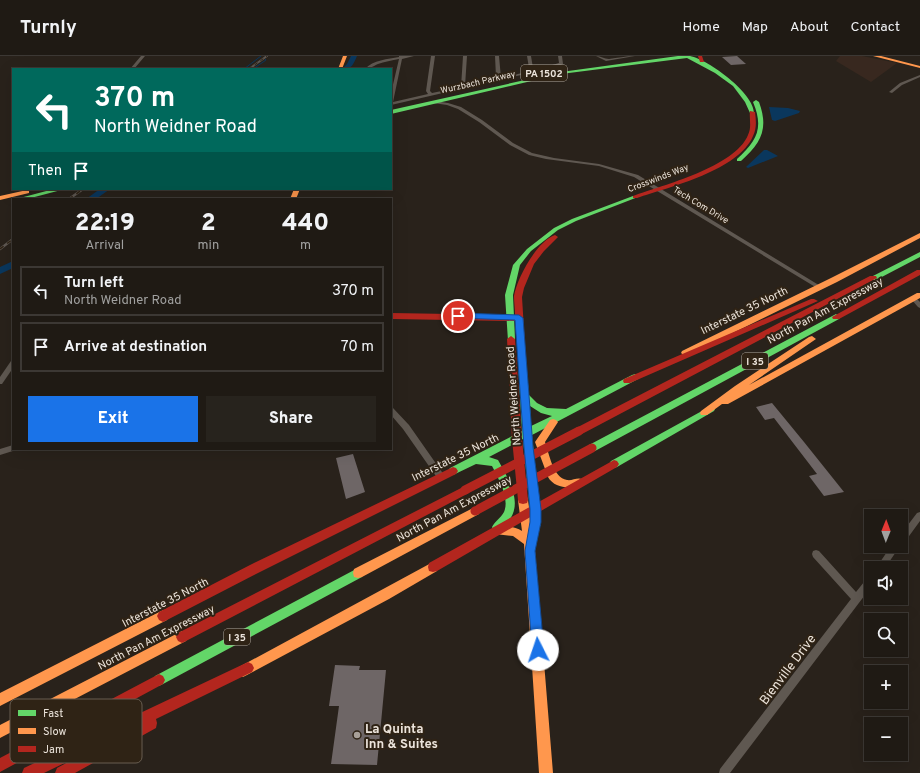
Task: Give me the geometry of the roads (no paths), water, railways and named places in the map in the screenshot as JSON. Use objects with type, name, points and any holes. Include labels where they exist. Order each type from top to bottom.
[{"type":"main road","points":[[340,68],[345,56]]},
{"type":"main road","name":"Wurzbach Parkway","points":[[392,108],[552,71],[657,56]]},
{"type":"main road","points":[[876,56],[920,67]]},
{"type":"main road","name":"Wurzbach Parkway","points":[[392,112],[433,98],[561,73],[671,58],[693,57]]},
{"type":"main road","name":"Crosswinds Way","points":[[514,318],[522,278],[541,244],[580,224],[661,191],[726,168],[739,160],[758,140],[763,123],[759,107],[746,94],[722,75],[693,57]]},
{"type":"main road","points":[[0,198],[36,190]]},
{"type":"main road","points":[[23,198],[58,190]]},
{"type":"main road","points":[[0,203],[12,200]]},
{"type":"main road","name":"Interstate 35 North","points":[[0,700],[254,569],[528,434],[627,381],[819,287],[920,235]]},
{"type":"main road","name":"North Pan Am Expressway","points":[[63,699],[920,253]]},
{"type":"main road","points":[[627,381],[816,300],[876,270],[903,263]]},
{"type":"main road","points":[[704,413],[798,348],[873,305],[919,273]]},
{"type":"main road","name":"North Pan Am Expressway","points":[[123,699],[919,273]]},
{"type":"main road","points":[[142,719],[300,642],[704,413],[917,297]]},
{"type":"main road","points":[[392,316],[514,318]]},
{"type":"main road","name":"North Weidner Road","points":[[514,318],[525,398],[536,522],[530,551]]},
{"type":"main road","name":"North Weidner Road","points":[[514,318],[518,439],[524,515],[530,551],[546,773]]},
{"type":"main road","points":[[525,398],[532,406],[545,412],[554,414],[572,411]]},
{"type":"main road","points":[[554,420],[540,442],[553,477],[565,484],[587,480]]},
{"type":"main road","points":[[476,460],[491,461],[495,463],[507,486],[510,508],[508,514],[493,532]]},
{"type":"main road","points":[[493,532],[511,530],[521,533],[528,541]]},
{"type":"main road","points":[[142,728],[248,668]]},
{"type":"main road","name":"North Pan Am Expressway","points":[[0,732],[10,727]]},
{"type":"main road","name":"North Pan Am Expressway","points":[[0,765],[10,760]]},
{"type":"main road","points":[[29,773],[50,763]]},
{"type":"main road","points":[[62,773],[80,763]]},
{"type":"street","points":[[133,68],[143,56]]},
{"type":"street","points":[[368,68],[371,65],[400,57],[412,56]]},
{"type":"street","points":[[392,103],[433,98],[428,91],[433,56]]},
{"type":"street","points":[[461,107],[458,100],[462,92],[465,56]]},
{"type":"street","points":[[497,56],[498,77],[500,79]]},
{"type":"street","points":[[529,56],[530,67],[534,71]]},
{"type":"street","points":[[462,92],[500,79],[561,64],[560,56]]},
{"type":"street","points":[[598,56],[606,60],[633,56]]},
{"type":"street","points":[[392,98],[400,57]]},
{"type":"street","points":[[891,92],[905,82],[920,76]]},
{"type":"street","name":"Tech Com Drive","points":[[433,98],[461,107],[511,144],[524,151],[552,159],[591,163],[618,169],[636,176],[819,287]]},
{"type":"street","points":[[917,297],[920,306]]},
{"type":"street","points":[[0,382],[12,364]]},
{"type":"street","points":[[392,411],[406,427],[441,477]]},
{"type":"street","points":[[0,452],[12,448]]},
{"type":"street","points":[[908,531],[920,515]]},
{"type":"street","points":[[816,554],[857,599]]},
{"type":"street","name":"Bienville Drive","points":[[724,773],[864,590]]},
{"type":"water","points":[[769,107],[788,108],[800,111],[799,113],[775,121],[772,120]]},
{"type":"water","points":[[764,150],[778,156],[748,168],[746,167]]},
{"type":"waterway","points":[[245,68],[261,56]]},
{"type":"waterway","points":[[346,68],[350,65],[354,56]]},
{"type":"waterway","points":[[254,68],[266,60],[265,59]]},
{"type":"waterway","points":[[92,198],[104,190]]},
{"type":"waterway","points":[[0,271],[12,265]]},
{"type":"railway","points":[[250,68],[267,56]]},
{"type":"railway","points":[[70,198],[82,190]]},
{"type":"railway","points":[[0,249],[12,240]]},
{"type":"place","name":"La Quinta Inn & Suites","points":[[357,735]]}]
